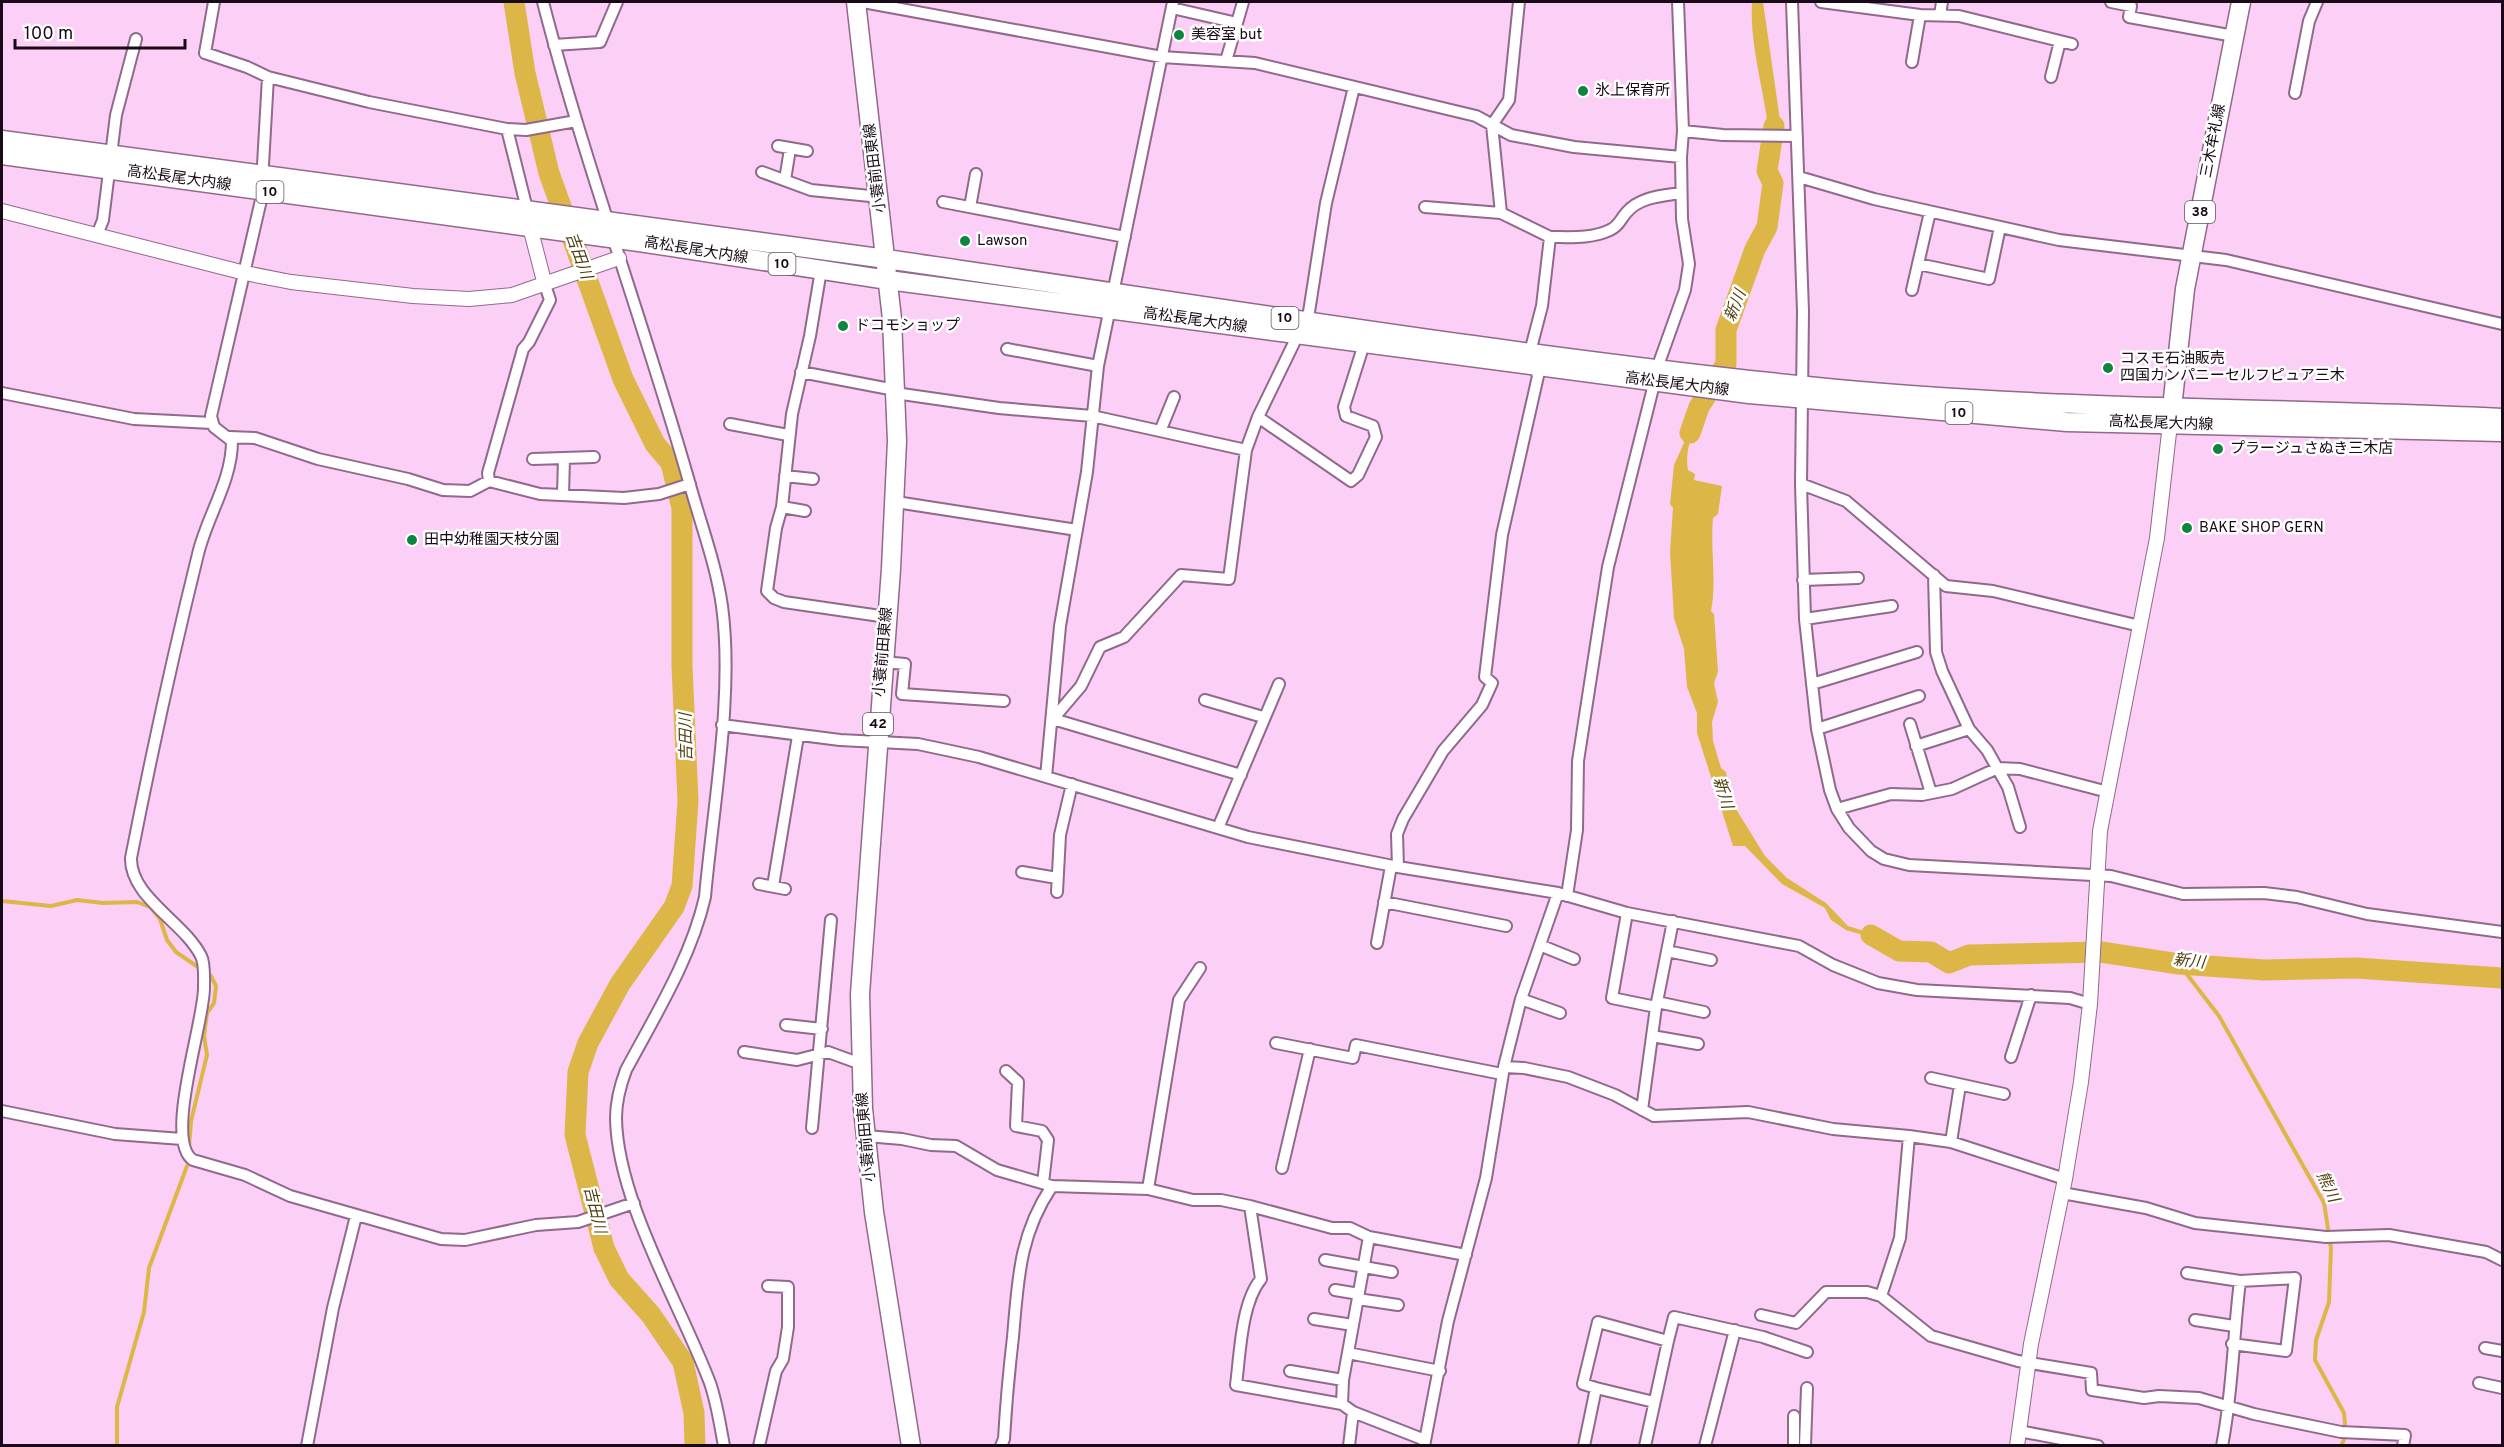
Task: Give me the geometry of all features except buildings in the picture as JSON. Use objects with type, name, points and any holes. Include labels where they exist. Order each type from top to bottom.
[{"type":"main road","name":"小蓑前田東線","points":[[856,2],[888,280],[895,391],[896,502],[860,994],[861,1064],[874,1212],[911,1446]]},
{"type":"main road","name":"三木牟礼線","points":[[2171,416],[2192,255],[2241,2]]},
{"type":"main road","name":"高松長尾大内線","points":[[2,140],[110,162],[606,230],[886,259],[1111,302]]},
{"type":"main road","name":"高松長尾大内線","points":[[2,155],[110,162]]},
{"type":"main road","name":"高松長尾大内線","points":[[606,230],[821,270],[888,280],[1111,302],[1683,379],[2067,422],[2171,416],[2502,418]]},
{"type":"main road","name":"高松長尾大内線","points":[[1302,328],[1364,344],[1532,359]]},
{"type":"main road","name":"高松長尾大内線","points":[[2171,416],[2502,432]]},
{"type":"street","points":[[214,2],[206,53],[247,66],[268,77],[369,102],[507,129],[526,130],[576,120]]},
{"type":"street","points":[[543,2],[614,260],[675,428],[686,486],[714,566],[722,606],[725,641],[722,725],[705,897],[699,923],[676,975],[626,1070],[617,1101],[618,1143],[629,1204],[710,1385],[724,1446]]},
{"type":"street","points":[[554,45],[600,42],[617,2]]},
{"type":"street","points":[[863,2],[1162,57],[1255,63],[1476,116],[1511,135],[1574,147],[1681,157]]},
{"type":"street","points":[[1226,61],[1243,2]]},
{"type":"street","points":[[1501,213],[1492,125],[1509,100],[1519,2]]},
{"type":"street","points":[[1250,1206],[1261,1279],[1253,1288],[1242,1336],[1236,1385],[1342,1404],[1353,1412],[1424,1443],[1440,1371],[1448,1321],[1486,1178],[1503,1070],[1521,999],[1574,866],[1578,761],[1606,578],[1657,375],[1685,290],[1689,264],[1681,193],[1683,131],[1678,2]]},
{"type":"street","points":[[1792,2],[1804,393],[1801,484],[1805,619],[1822,758],[1837,809],[1849,828],[1871,851],[1884,859],[1909,865],[2111,876],[2183,894],[2264,893],[2297,897],[2367,914],[2502,932]]},
{"type":"street","points":[[1821,2],[1920,15],[1959,15],[2072,44]]},
{"type":"street","points":[[1940,15],[1942,2]]},
{"type":"street","points":[[2111,2],[2131,6],[2129,17],[2234,36]]},
{"type":"street","points":[[2295,93],[2309,21],[2317,2]]},
{"type":"street","points":[[1046,777],[1060,626],[1087,472],[1098,366],[1173,5],[1237,23]]},
{"type":"street","points":[[1912,62],[1920,15]]},
{"type":"street","points":[[97,236],[103,220],[116,115],[136,39]]},
{"type":"street","points":[[2051,77],[2060,40]]},
{"type":"street","points":[[268,77],[263,183],[245,273],[212,409],[212,423],[221,434],[229,437],[255,438],[318,459],[408,479],[443,490],[470,491],[489,481],[540,494],[624,498],[659,494],[686,486]]},
{"type":"street","points":[[1053,719],[1081,686],[1100,646],[1124,637],[1181,575],[1229,579],[1246,450],[1258,417],[1302,328],[1315,281],[1326,203],[1354,87]]},
{"type":"street","points":[[489,481],[488,472],[523,349],[529,342],[550,300],[551,283],[507,129]]},
{"type":"street","points":[[1683,131],[1723,135],[1797,136]]},
{"type":"street","points":[[778,146],[807,151]]},
{"type":"street","points":[[785,180],[790,148]]},
{"type":"street","points":[[762,172],[811,190],[880,197]]},
{"type":"street","points":[[970,207],[976,174]]},
{"type":"street","points":[[1798,177],[1874,199],[2059,240],[2192,255],[2352,288],[2502,324]]},
{"type":"street","points":[[1425,207],[1501,213],[1550,237],[1588,237],[1609,231],[1617,226],[1626,212],[1640,201],[1681,193]]},
{"type":"street","points":[[943,202],[1125,237]]},
{"type":"street","points":[[2,212],[245,273],[291,282],[391,294],[469,299],[512,296],[614,260]]},
{"type":"street","points":[[1912,290],[1930,212]]},
{"type":"street","points":[[1918,264],[1989,279],[2000,227]]},
{"type":"street","points":[[1377,944],[1384,902],[1394,866],[1397,834],[1403,819],[1443,751],[1482,705],[1492,683],[1485,677],[1500,544],[1538,376],[1532,359],[1542,306],[1550,237]]},
{"type":"street","points":[[821,270],[810,336],[788,435],[782,507],[776,528],[767,591],[774,598],[887,617]]},
{"type":"street","points":[[1258,417],[1351,481],[1358,475],[1376,437],[1373,426],[1346,416],[1344,407],[1364,344]]},
{"type":"street","points":[[1007,349],[1098,366]]},
{"type":"street","points":[[801,372],[895,391],[999,408],[1092,416],[1161,429],[1246,450]]},
{"type":"street","points":[[2,393],[134,419],[212,423]]},
{"type":"street","points":[[1161,429],[1174,397]]},
{"type":"street","points":[[2017,1446],[2028,1363],[2063,1186],[2090,998],[2100,831],[2157,538],[2171,416]]},
{"type":"street","points":[[730,424],[788,435]]},
{"type":"street","points":[[229,437],[232,441],[232,450],[228,474],[199,551],[160,712],[131,858],[133,878],[201,956],[204,989],[186,1089],[184,1152],[193,1160],[226,1168],[290,1196],[356,1216],[452,1240],[536,1225],[579,1222],[629,1204]]},
{"type":"street","points":[[533,459],[594,457]]},
{"type":"street","points":[[563,495],[564,458]]},
{"type":"street","points":[[785,476],[813,478]]},
{"type":"street","points":[[1801,484],[1846,501],[1946,586],[1993,591],[2139,626]]},
{"type":"street","points":[[896,502],[1077,530]]},
{"type":"street","points":[[782,507],[805,511]]},
{"type":"street","points":[[1934,574],[1936,652],[1942,671],[1969,729],[1987,750],[2008,787],[2020,827]]},
{"type":"street","points":[[1803,580],[1858,578]]},
{"type":"street","points":[[1805,619],[1892,606]]},
{"type":"street","points":[[1812,684],[1917,652]]},
{"type":"street","points":[[883,662],[905,664],[902,694],[1004,701]]},
{"type":"street","points":[[1218,828],[1263,717],[1279,684]]},
{"type":"street","points":[[1817,729],[1919,696]]},
{"type":"street","points":[[1205,700],[1263,717]]},
{"type":"street","points":[[1053,719],[1241,775]]},
{"type":"street","points":[[1910,724],[1931,793]]},
{"type":"street","points":[[722,725],[798,736],[918,744],[979,757],[1218,828],[1394,866],[1562,894],[1628,913],[1799,946],[1833,965],[1878,983],[1917,990],[2090,998]]},
{"type":"street","points":[[1916,746],[1969,729]]},
{"type":"street","points":[[773,886],[798,736]]},
{"type":"street","points":[[1837,809],[1890,794],[1931,793],[1952,789],[1998,768],[2020,769],[2108,792]]},
{"type":"street","points":[[1056,892],[1060,835],[1072,784]]},
{"type":"street","points":[[1022,872],[1057,878]]},
{"type":"street","points":[[759,884],[785,888]]},
{"type":"street","points":[[1384,902],[1506,926]]},
{"type":"street","points":[[1628,913],[1612,998],[1704,1012]]},
{"type":"street","points":[[812,1128],[831,920]]},
{"type":"street","points":[[1642,1110],[1656,1005],[1673,921]]},
{"type":"street","points":[[1542,946],[1574,959]]},
{"type":"street","points":[[1667,951],[1711,960]]},
{"type":"street","points":[[1148,1189],[1179,1000],[1200,968]]},
{"type":"street","points":[[2011,1057],[2031,995]]},
{"type":"street","points":[[1521,999],[1560,1013]]},
{"type":"street","points":[[786,1025],[822,1029]]},
{"type":"street","points":[[1652,1036],[1698,1044]]},
{"type":"street","points":[[1276,1043],[1353,1058],[1356,1045],[1503,1070],[1524,1068],[1568,1077],[1616,1095],[1654,1116],[1748,1112],[1833,1129],[1951,1142],[2063,1186],[2195,1223],[2330,1237],[2389,1235],[2486,1252],[2502,1260]]},
{"type":"street","points":[[1282,1168],[1310,1049]]},
{"type":"street","points":[[744,1052],[797,1060],[820,1052],[828,1052],[861,1064]]},
{"type":"street","points":[[1001,1446],[1005,1439],[1006,1382],[1021,1254],[1047,1185],[1048,1140],[1042,1131],[1016,1126],[1018,1082],[1006,1071]]},
{"type":"street","points":[[1931,1078],[2004,1094]]},
{"type":"street","points":[[1951,1142],[1960,1084]]},
{"type":"street","points":[[2,1111],[115,1134],[183,1139]]},
{"type":"street","points":[[1881,1296],[1900,1238],[1909,1136]]},
{"type":"street","points":[[866,1137],[956,1146],[997,1170],[1047,1185],[1148,1189],[1192,1200],[1221,1200],[1332,1228],[1350,1228],[1369,1237],[1466,1255]]},
{"type":"street","points":[[307,1446],[333,1308],[356,1216]]},
{"type":"street","points":[[1342,1404],[1343,1380],[1369,1237]]},
{"type":"street","points":[[1325,1260],[1392,1272]]},
{"type":"street","points":[[2187,1273],[2240,1281],[2295,1278],[2286,1351],[2232,1344]]},
{"type":"street","points":[[2222,1446],[2230,1406],[2232,1344],[2240,1281]]},
{"type":"street","points":[[759,1446],[776,1371],[783,1359],[788,1327],[788,1287],[768,1286]]},
{"type":"street","points":[[1335,1290],[1398,1305]]},
{"type":"street","points":[[1761,1315],[1796,1323],[1826,1292],[1867,1292],[1881,1296],[1930,1336],[1963,1347],[2028,1363],[2091,1373],[2092,1390],[2144,1398],[2159,1396],[2199,1398],[2254,1414],[2345,1432],[2405,1434],[2403,1446]]},
{"type":"street","points":[[1645,1446],[1674,1317],[1735,1330],[1807,1352]]},
{"type":"street","points":[[1314,1319],[1353,1325]]},
{"type":"street","points":[[2195,1320],[2234,1326]]},
{"type":"street","points":[[1654,1402],[1583,1384],[1598,1322],[1668,1341]]},
{"type":"street","points":[[1705,1446],[1735,1330]]},
{"type":"street","points":[[2485,1348],[2502,1351]]},
{"type":"street","points":[[1348,1353],[1440,1371]]},
{"type":"street","points":[[1290,1371],[1343,1380]]},
{"type":"street","points":[[2478,1383],[2502,1388]]},
{"type":"street","points":[[1584,1446],[1596,1388]]},
{"type":"street","points":[[1805,1446],[1807,1388]]},
{"type":"street","points":[[1349,1446],[1353,1412]]},
{"type":"street","points":[[1794,1416],[1794,1446]]},
{"type":"street","points":[[2019,1431],[2054,1442],[2098,1446]]},
{"type":"water","points":[[1752,2],[1763,2],[1781,127],[1778,154],[1770,153],[1769,134],[1753,40]]},
{"type":"water","points":[[1692,404],[1706,406],[1691,436],[1688,470],[1695,474],[1694,480],[1722,486],[1718,514],[1713,518],[1712,530],[1713,600],[1711,611],[1714,614],[1718,672],[1714,683],[1718,702],[1712,722],[1713,741],[1721,768],[1726,772],[1731,801],[1765,856],[1787,878],[1826,903],[1848,926],[1877,935],[1898,948],[1894,950],[1873,938],[1846,930],[1831,920],[1825,908],[1782,884],[1745,846],[1733,846],[1697,733],[1697,713],[1687,687],[1684,649],[1674,618],[1670,552],[1673,508],[1670,504],[1674,465],[1684,443],[1682,437]]},
{"type":"waterway","name":"吉田川","points":[[514,2],[525,73],[549,173],[623,379],[655,444],[671,463],[682,508],[682,666],[688,801],[682,886],[674,907],[620,984],[588,1043],[578,1072],[575,1135],[604,1248],[619,1279],[651,1315],[683,1362],[694,1413],[695,1446]]},
{"type":"waterway","name":"新川","points":[[1690,433],[1699,407],[1726,364],[1726,330],[1755,249],[1767,227],[1773,183],[1767,171],[1774,126]]},
{"type":"waterway","points":[[2,901],[51,906],[77,900],[103,903],[137,902],[150,907],[160,919],[167,940],[176,952],[211,976],[216,986],[214,1003],[207,1013],[204,1036],[207,1055],[191,1121],[189,1147]]},
{"type":"waterway","name":"熊川","points":[[1871,935],[1899,951],[1931,952],[1949,963],[1969,955],[2101,952],[2179,964],[2264,970],[2356,968],[2502,978]]},
{"type":"waterway","name":"熊川","points":[[2179,964],[2219,1016],[2324,1203],[2331,1248],[2329,1302],[2316,1340],[2315,1360],[2344,1413],[2346,1435],[2341,1446]]},
{"type":"waterway","points":[[117,1446],[117,1407],[144,1312],[149,1268],[187,1166]]},
{"type":"place","name":"美容室 but","points":[[1179,35]]},
{"type":"place","name":"氷上保育所","points":[[1583,91]]},
{"type":"place","name":"Lawson","points":[[965,241]]},
{"type":"place","name":"ドコモショップ","points":[[843,326]]},
{"type":"place","name":"コスモ石油販売 四国カンパニーセルフピュア三木","points":[[2108,368]]},
{"type":"place","name":"プラージュさぬき三木店","points":[[2218,449]]},
{"type":"place","name":"BAKE SHOP GERN","points":[[2187,528]]},
{"type":"place","name":"田中幼稚園天枝分園","points":[[412,540]]}]
